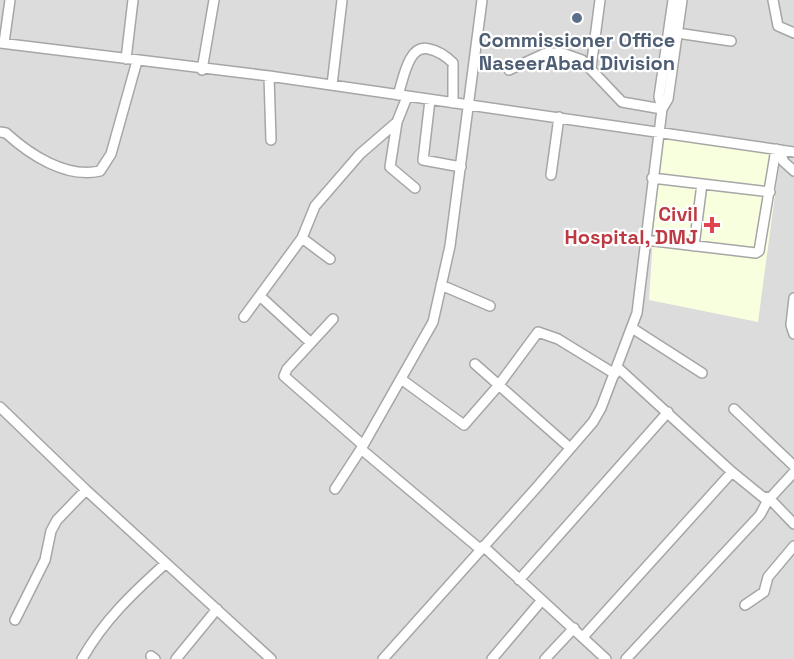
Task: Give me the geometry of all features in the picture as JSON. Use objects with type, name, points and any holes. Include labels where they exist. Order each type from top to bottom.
[{"type":"street","points":[[10,0],[2,43],[269,76],[794,152]]},
{"type":"street","points":[[126,59],[133,0]]},
{"type":"street","points":[[202,69],[214,0]]},
{"type":"street","points":[[332,85],[342,0]]},
{"type":"street","points":[[335,489],[362,447],[433,322],[450,246],[482,0]]},
{"type":"street","points":[[591,68],[600,0]]},
{"type":"street","points":[[383,659],[593,422],[616,370],[637,313],[652,178],[660,131],[662,109],[660,97],[673,0]]},
{"type":"street","points":[[662,109],[668,99],[682,0]]},
{"type":"street","points":[[773,0],[778,26],[794,33]]},
{"type":"street","points":[[677,33],[731,41]]},
{"type":"street","points":[[415,188],[390,167],[397,122],[412,55],[418,48],[424,47],[446,56],[453,63],[453,103]]},
{"type":"street","points":[[509,70],[546,52],[562,52],[582,60],[622,102],[662,109]]},
{"type":"street","points":[[0,132],[6,133],[46,163],[84,172],[100,171],[111,154],[137,61]]},
{"type":"street","points":[[269,76],[272,140]]},
{"type":"street","points":[[430,100],[423,160],[461,167]]},
{"type":"street","points":[[551,175],[559,117]]},
{"type":"street","points":[[244,317],[261,297],[302,238],[315,206],[360,154],[397,122]]},
{"type":"street","points":[[779,149],[783,161],[794,171]]},
{"type":"street","points":[[646,240],[756,254],[759,251],[779,149]]},
{"type":"street","points":[[652,178],[770,192]]},
{"type":"street","points":[[694,246],[702,184]]},
{"type":"street","points":[[302,238],[330,259]]},
{"type":"street","points":[[441,285],[490,306]]},
{"type":"street","points":[[261,297],[311,343]]},
{"type":"street","points":[[794,298],[791,326],[794,334]]},
{"type":"street","points":[[333,319],[284,372],[284,376],[362,447],[574,628],[606,659]]},
{"type":"street","points":[[632,328],[702,373]]},
{"type":"street","points":[[401,379],[464,425],[498,386],[538,332],[542,331],[616,370],[668,412],[732,472],[764,498],[768,498],[794,524]]},
{"type":"street","points":[[475,364],[498,386],[527,407],[569,447]]},
{"type":"street","points":[[0,407],[165,564],[271,659]]},
{"type":"street","points":[[734,409],[794,466]]},
{"type":"street","points":[[519,580],[668,412]]},
{"type":"street","points":[[583,637],[732,472]]},
{"type":"street","points":[[626,659],[760,515],[768,498],[794,472]]},
{"type":"street","points":[[15,620],[45,560],[51,531],[57,520],[86,490]]},
{"type":"street","points":[[745,605],[764,592],[768,577],[794,546]]},
{"type":"street","points":[[82,659],[97,632],[112,614],[165,564]]},
{"type":"street","points":[[492,659],[542,600]]},
{"type":"street","points":[[176,659],[217,609]]},
{"type":"street","points":[[545,659],[574,628]]},
{"type":"shaded area","points":[[0,0],[794,0],[794,659],[0,659]]},
{"type":"shaded area","name":"Civil Hospital, DMJ","points":[[660,131],[781,150],[758,322],[649,300]]},
{"type":"place","name":"Commissioner Office NaseerAbad Division","points":[[577,18]]},
{"type":"place","name":"Civil Hospital, DMJ","points":[[712,225]]}]
